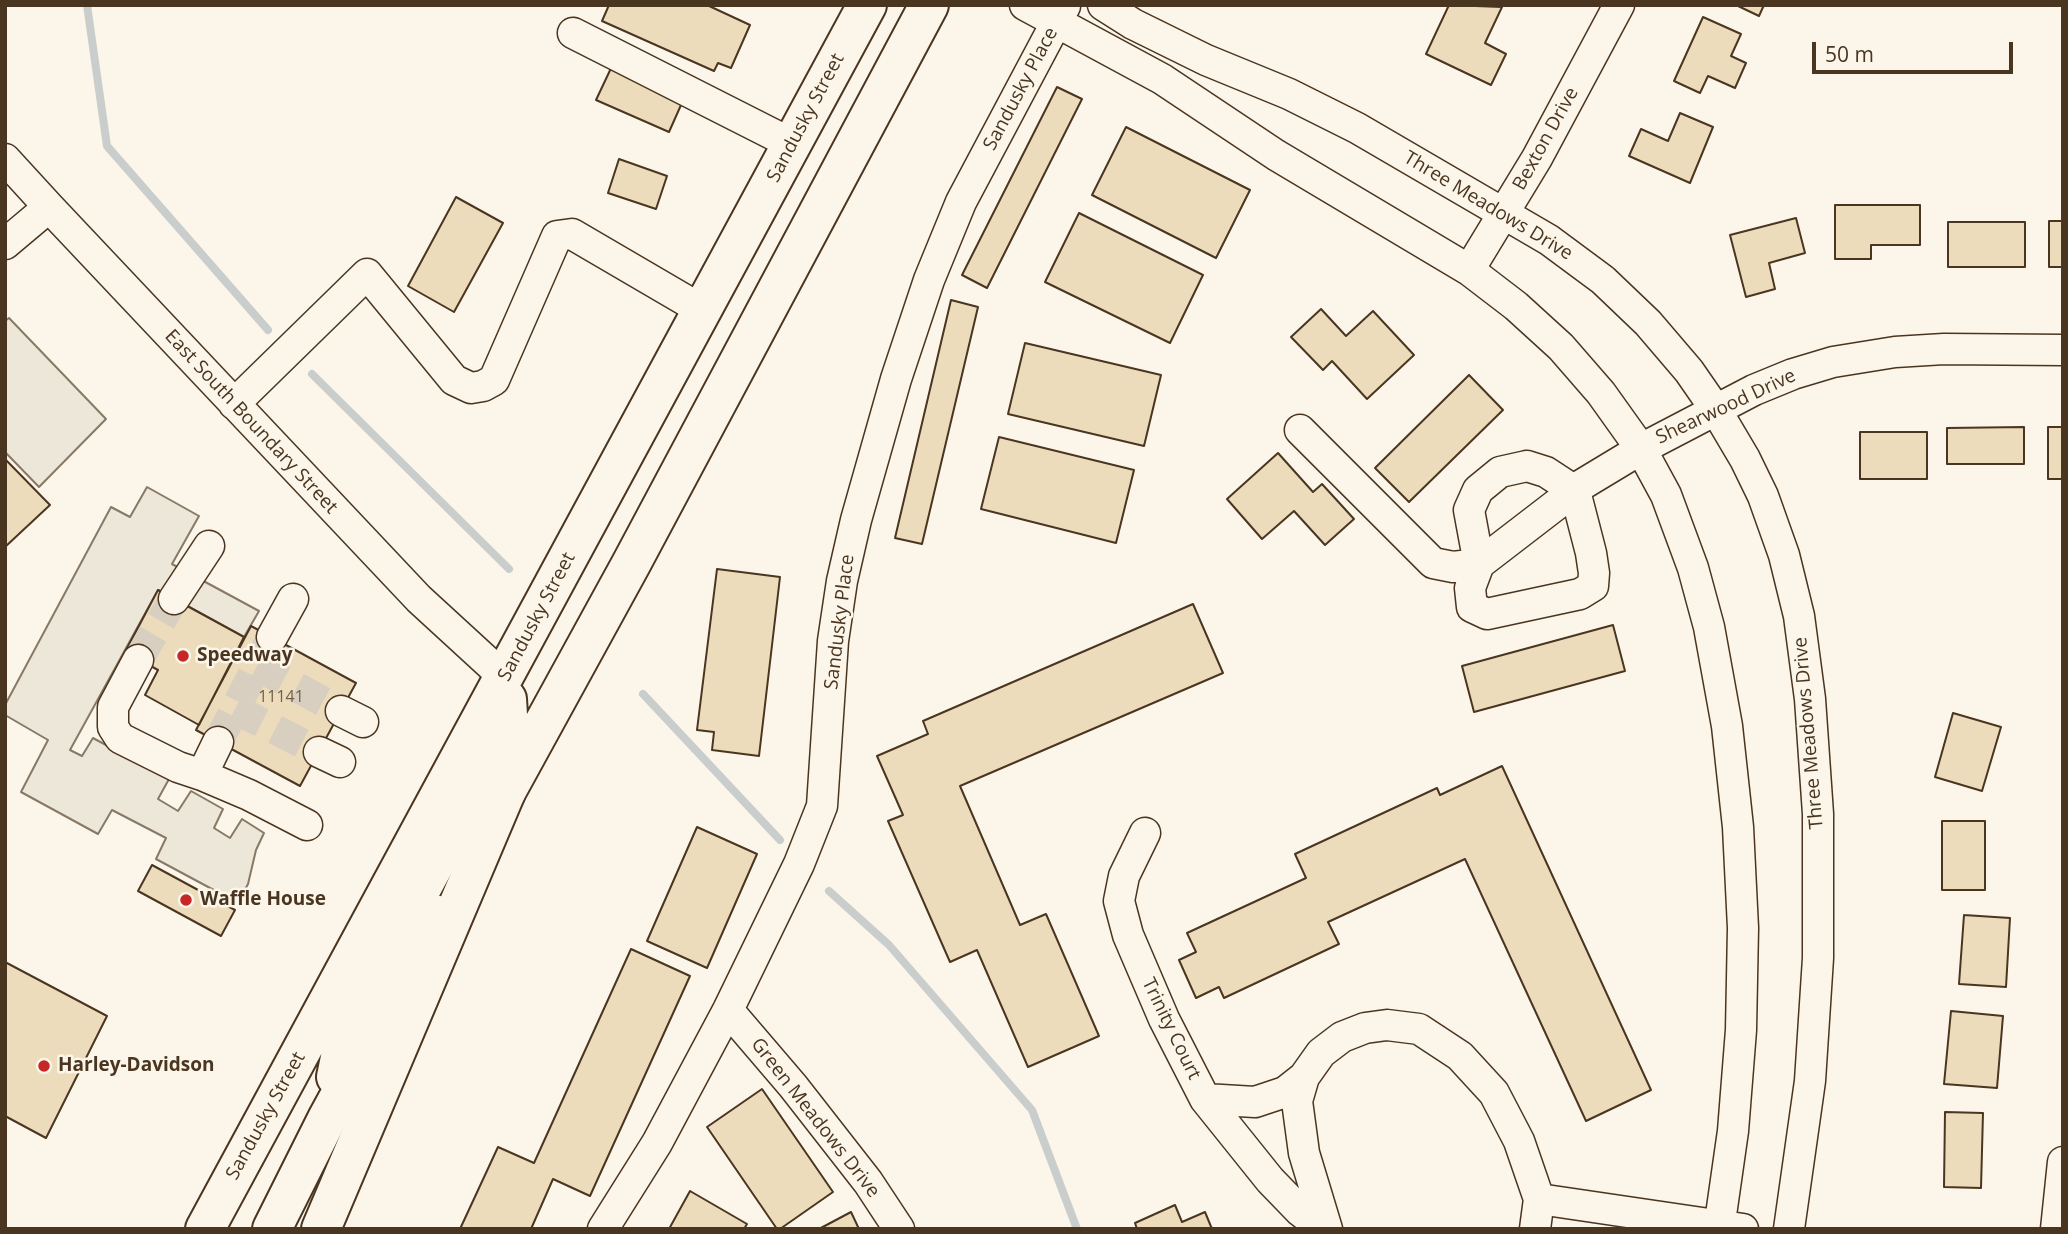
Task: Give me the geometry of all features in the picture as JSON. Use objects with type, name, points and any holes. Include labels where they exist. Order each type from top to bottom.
[{"type":"main road","name":"Sandusky Street","points":[[205,1229],[867,5]]},
{"type":"main road","points":[[272,1229],[328,1117],[631,564],[929,5]]},
{"type":"main road","points":[[328,1117],[346,1028],[496,751],[508,715],[504,677]]},
{"type":"main road","points":[[321,1229],[506,792]]},
{"type":"street","points":[[1025,5],[1061,14],[1276,155],[1469,270],[1516,306],[1561,347],[1601,393],[1641,449],[1666,495],[1693,568],[1709,626],[1727,726],[1738,827],[1743,928],[1741,1030],[1727,1227],[1539,1199],[1535,1229]]},
{"type":"street","name":"Three Meadows Drive","points":[[1103,5],[1133,24],[1206,60],[1289,94],[1357,128],[1549,240],[1602,280],[1648,323],[1689,371],[1745,459],[1763,496],[1784,555],[1799,617],[1810,699],[1818,814],[1818,958],[1810,1081],[1789,1229]]},
{"type":"street","name":"Bexton Drive","points":[[1469,270],[1536,159],[1619,5]]},
{"type":"street","name":"Sandusky Place","points":[[603,1229],[657,1143],[728,1010],[799,864],[822,806],[834,641],[842,581],[892,391],[929,279],[961,202],[1061,14]]},
{"type":"street","points":[[573,33],[792,144]]},
{"type":"street","name":"East South Boundary Street","points":[[5,159],[419,599],[504,677]]},
{"type":"street","points":[[5,244],[49,207]]},
{"type":"street","points":[[234,404],[368,274],[454,380],[471,388],[483,386],[494,380],[557,236],[572,234],[702,310]]},
{"type":"street","name":"Shearwood Drive","points":[[1479,564],[1575,491],[1641,449],[1754,390],[1793,374],[1833,362],[1895,352],[1944,349],[2063,350]]},
{"type":"street","points":[[1300,430],[1433,563],[1453,566],[1479,564]]},
{"type":"street","points":[[1527,466],[1546,472],[1575,491],[1591,553],[1593,586],[1580,594],[1487,614],[1472,607],[1470,589],[1479,564],[1469,510],[1478,490],[1500,472],[1527,466]]},
{"type":"street","points":[[174,599],[209,546]]},
{"type":"street","points":[[272,637],[293,599]]},
{"type":"street","points":[[138,660],[113,707],[113,727],[121,738],[177,767],[249,794],[307,825]]},
{"type":"street","points":[[202,775],[218,742]]},
{"type":"street","name":"Trinity Court","points":[[1146,833],[1124,876],[1119,901],[1128,935],[1164,1020],[1205,1099],[1255,1102],[1285,1092],[1304,1077],[1321,1053],[1342,1037],[1366,1028],[1387,1025],[1419,1029],[1460,1056],[1494,1093],[1520,1141],[1539,1199]]},
{"type":"street","name":"Green Meadows Drive","points":[[728,1010],[802,1097],[868,1182],[899,1229]]},
{"type":"street","points":[[1304,1077],[1297,1101],[1304,1153],[1326,1229]]},
{"type":"street","points":[[1205,1099],[1270,1180],[1300,1211],[1326,1229]]},
{"type":"street","points":[[2056,1229],[2063,1162]]},
{"type":"shaded area","points":[[9,318],[106,419],[39,487],[5,452],[5,321]]},
{"type":"shaded area","points":[[147,487],[199,516],[172,564],[259,611],[244,637],[158,590],[70,750],[82,756],[93,738],[169,779],[158,799],[178,811],[191,791],[223,809],[214,828],[230,838],[242,819],[264,833],[256,850],[248,884],[238,903],[156,859],[166,838],[112,810],[98,834],[21,792],[48,740],[5,715],[5,705],[111,507],[130,517]]},
{"type":"building","points":[[609,5],[707,5],[750,25],[731,68],[718,63],[714,71],[602,21]]},
{"type":"building","points":[[1449,5],[1502,7],[1485,43],[1506,54],[1491,85],[1426,54]]},
{"type":"building","points":[[1736,5],[1764,5],[1759,16]]},
{"type":"building","points":[[1703,17],[1741,34],[1731,56],[1746,63],[1735,88],[1708,76],[1700,93],[1674,81]]},
{"type":"building","points":[[613,64],[685,96],[669,132],[596,100]]},
{"type":"building","points":[[1057,87],[1082,99],[987,288],[962,275]]},
{"type":"building","points":[[1680,113],[1713,127],[1690,183],[1629,156],[1641,129],[1668,141]]},
{"type":"building","points":[[1126,127],[1250,190],[1216,258],[1092,195]]},
{"type":"building","points":[[619,159],[667,176],[656,209],[608,193]]},
{"type":"building","points":[[456,197],[503,223],[454,312],[408,286]]},
{"type":"building","points":[[1835,205],[1920,205],[1920,245],[1871,245],[1871,259],[1835,259]]},
{"type":"building","points":[[1079,213],[1203,275],[1170,343],[1045,282]]},
{"type":"building","points":[[1796,218],[1805,253],[1769,263],[1775,289],[1746,297],[1730,235]]},
{"type":"building","points":[[2049,221],[2063,221],[2063,267],[2049,267]]},
{"type":"building","points":[[1948,222],[2025,222],[2025,267],[1948,267]]},
{"type":"building","points":[[951,300],[978,307],[922,544],[895,538]]},
{"type":"building","points":[[1321,309],[1346,336],[1373,311],[1414,355],[1367,399],[1332,361],[1323,370],[1291,337]]},
{"type":"building","points":[[1025,343],[1161,375],[1144,446],[1008,414]]},
{"type":"building","points":[[1469,375],[1503,410],[1409,502],[1375,468]]},
{"type":"building","points":[[2024,427],[2024,464],[1947,464],[1947,428]]},
{"type":"building","points":[[2048,427],[2063,427],[2063,479],[2048,479]]},
{"type":"building","points":[[1860,432],[1927,432],[1927,479],[1860,479]]},
{"type":"building","points":[[999,437],[1134,470],[1116,543],[981,509]]},
{"type":"building","points":[[1278,453],[1313,492],[1322,484],[1354,519],[1325,545],[1294,511],[1262,539],[1227,499]]},
{"type":"building","points":[[5,459],[50,505],[5,547]]},
{"type":"building","points":[[717,569],[780,577],[759,756],[712,750],[714,732],[697,730]]},
{"type":"building","name":"Speedway","points":[[158,590],[244,637],[199,725],[145,695],[158,670],[125,652]]},
{"type":"building","points":[[1193,604],[1223,673],[960,786],[1020,925],[1046,914],[1099,1036],[1028,1067],[977,950],[950,962],[888,821],[903,815],[877,756],[928,734],[923,721]]},
{"type":"building","points":[[1613,625],[1625,671],[1474,712],[1462,666]]},
{"type":"building","name":"Speedway","points":[[251,626],[356,683],[300,786],[196,730]]},
{"type":"building","points":[[1953,713],[2001,727],[1982,791],[1935,777]]},
{"type":"building","points":[[1502,766],[1651,1090],[1586,1121],[1465,859],[1328,922],[1339,944],[1224,998],[1219,987],[1196,998],[1179,960],[1196,952],[1187,933],[1306,878],[1295,854],[1437,788],[1440,795]]},
{"type":"building","points":[[1942,821],[1985,821],[1985,890],[1942,890]]},
{"type":"building","points":[[697,827],[757,854],[707,968],[647,941]]},
{"type":"building","name":"Waffle House","points":[[152,865],[235,910],[221,936],[138,891]]},
{"type":"building","points":[[1964,915],[2010,918],[2006,987],[1959,984]]},
{"type":"building","points":[[631,949],[690,976],[590,1196],[553,1179],[531,1229],[460,1229],[498,1147],[534,1163]]},
{"type":"building","name":"Harley-Davidson","points":[[5,962],[107,1016],[46,1138],[5,1116]]},
{"type":"building","points":[[1951,1011],[2003,1016],[1997,1088],[1944,1084]]},
{"type":"building","points":[[762,1089],[833,1192],[780,1229],[777,1229],[707,1127]]},
{"type":"building","points":[[1945,1112],[1983,1113],[1981,1188],[1944,1187]]},
{"type":"building","points":[[690,1191],[747,1224],[744,1229],[669,1229]]},
{"type":"building","points":[[1175,1205],[1182,1222],[1205,1212],[1212,1229],[1137,1229],[1135,1223]]},
{"type":"building","points":[[851,1212],[859,1229],[819,1229]]},
{"type":"waterway","points":[[87,5],[107,146],[268,330]]},
{"type":"waterway","points":[[312,374],[509,569]]},
{"type":"waterway","points":[[643,694],[780,840]]},
{"type":"waterway","points":[[829,891],[889,945],[1032,1110],[1077,1229]]},
{"type":"tunnel","points":[[138,660],[174,599]]},
{"type":"tunnel","points":[[218,742],[272,637]]},
{"type":"tunnel","points":[[257,666],[341,711]]},
{"type":"tunnel","points":[[235,709],[319,752]]},
{"type":"place","name":"Speedway","points":[[183,656]]},
{"type":"place","name":"Waffle House","points":[[186,900]]},
{"type":"place","name":"Harley-Davidson","points":[[44,1066]]}]
